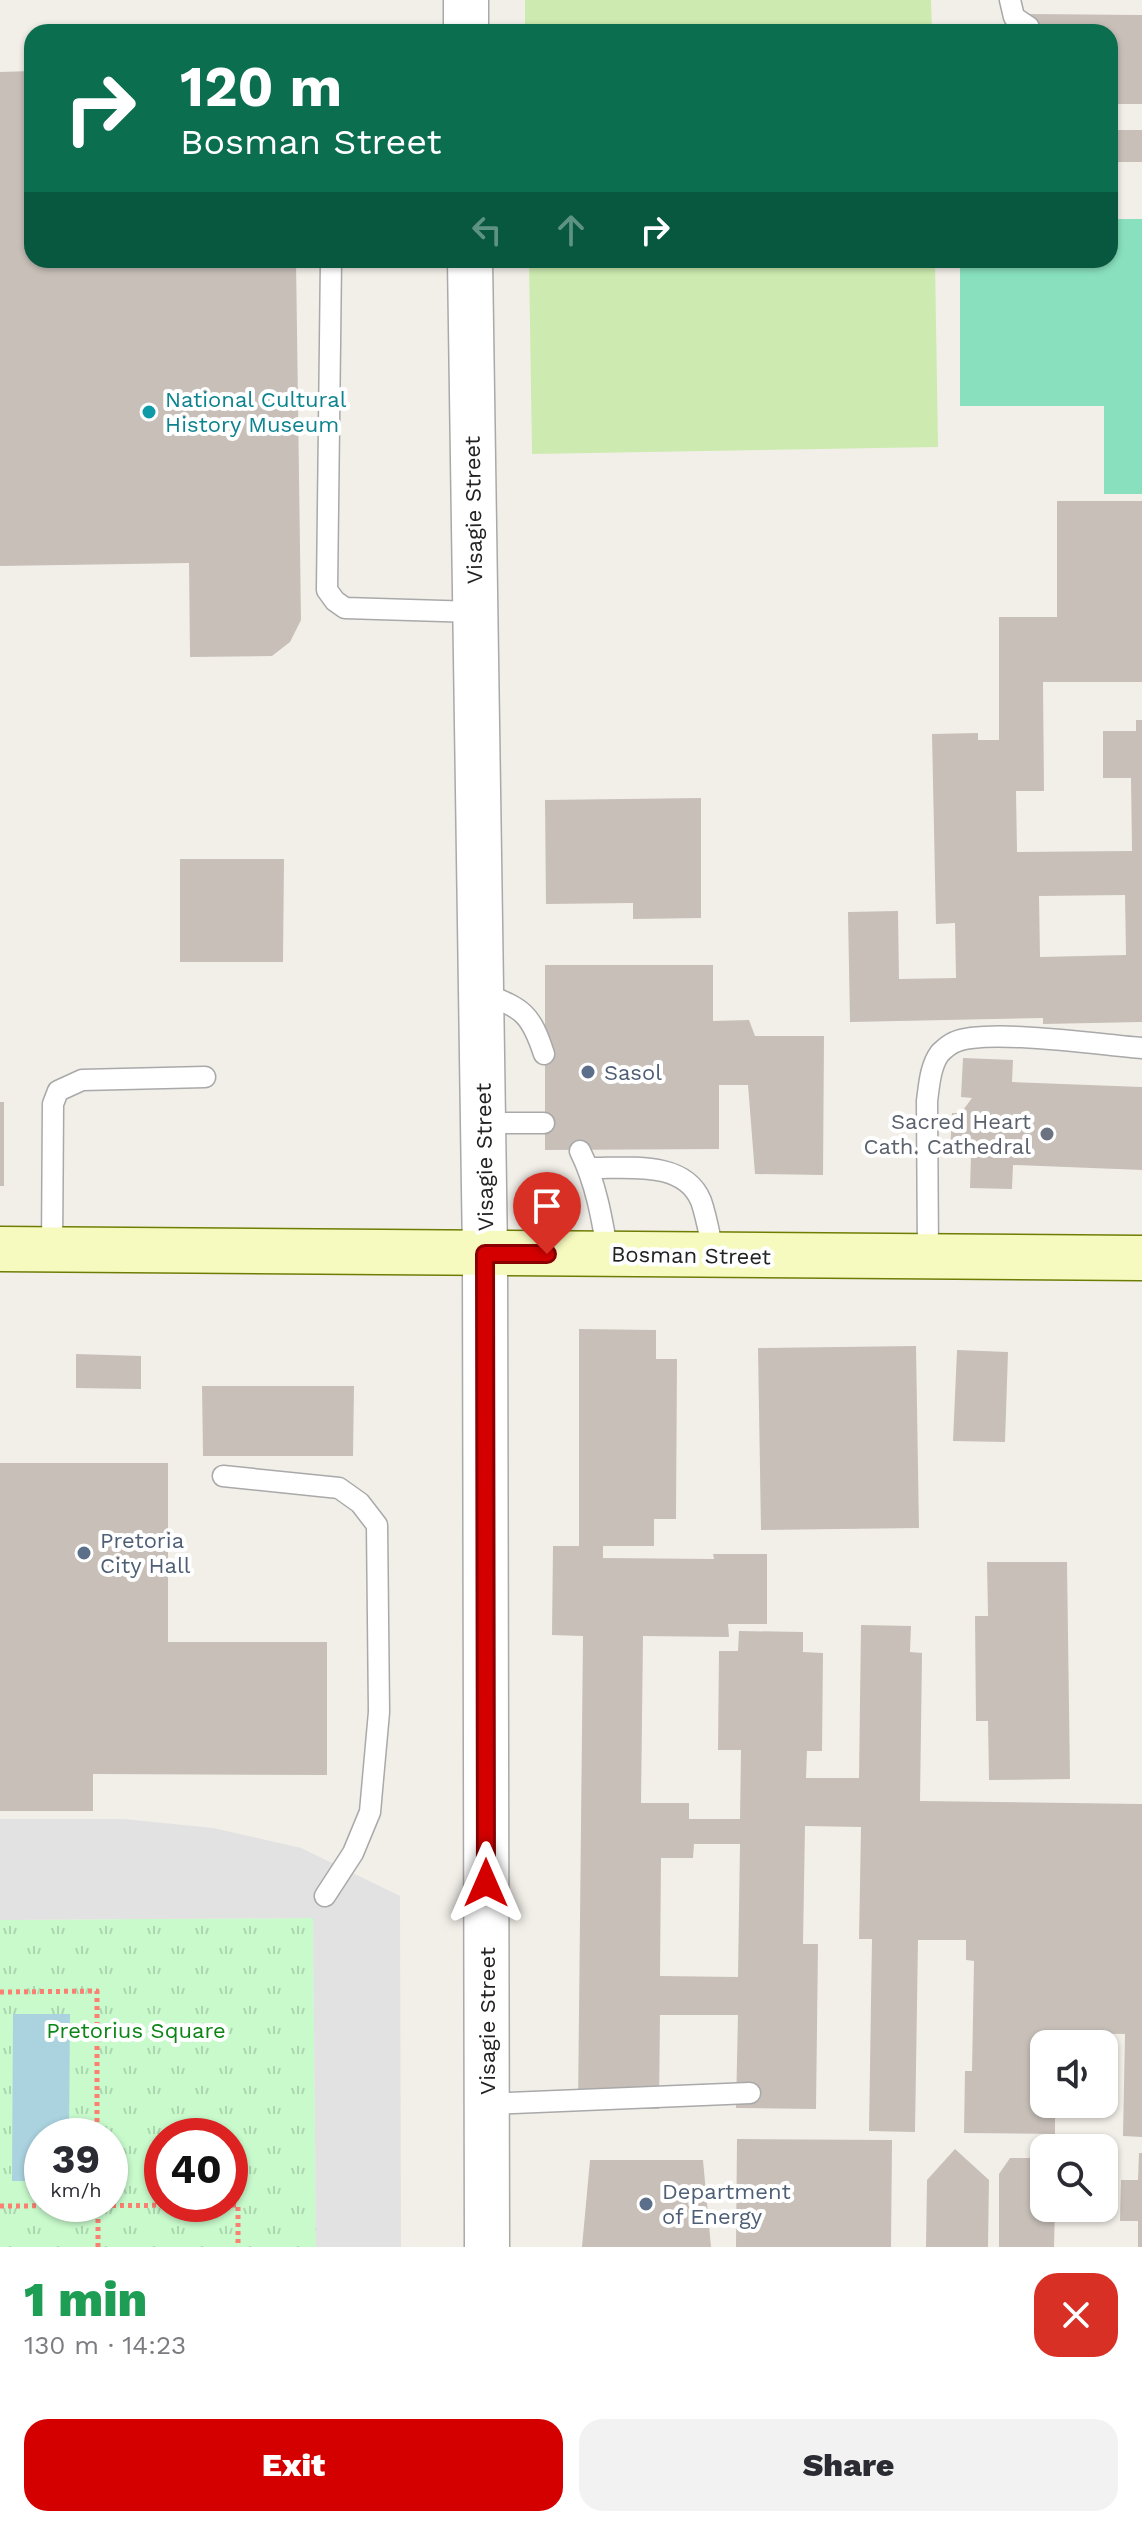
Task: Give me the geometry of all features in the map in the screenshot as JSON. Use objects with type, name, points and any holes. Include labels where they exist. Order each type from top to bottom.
[{"type":"main road","name":"Bosman Street","points":[[0,1249],[1142,1258]]},
{"type":"street","points":[[466,0],[466,24]]},
{"type":"street","name":"Visagie Street","points":[[470,268],[485,1254],[487,2247]]},
{"type":"lane","points":[[1010,0],[1014,17],[1024,24]]},
{"type":"lane","points":[[331,268],[327,590],[345,608],[475,612]]},
{"type":"lane","points":[[481,992],[519,1008],[535,1026],[544,1054]]},
{"type":"lane","points":[[928,1256],[927,1101],[939,1054],[953,1042],[971,1038],[1018,1038],[1142,1048]]},
{"type":"lane","points":[[52,1250],[53,1104],[58,1091],[82,1080],[205,1077]]},
{"type":"lane","points":[[483,1123],[544,1123]]},
{"type":"lane","points":[[608,1254],[602,1215],[584,1159],[666,1171],[688,1181],[700,1199],[714,1256]]},
{"type":"lane","points":[[223,1476],[339,1488],[360,1503],[377,1525],[379,1712],[370,1812],[353,1853],[325,1896]]},
{"type":"lane","points":[[487,2104],[750,2093]]},
{"type":"path","points":[[0,1992],[97,1991],[97,2118]]},
{"type":"path","points":[[128,2205],[238,2205],[238,2247]]},
{"type":"path","points":[[0,2206],[24,2206]]},
{"type":"path","points":[[98,2222],[98,2247]]},
{"type":"green space","points":[[525,0],[931,0],[932,24],[525,24]]},
{"type":"green space","points":[[1118,219],[1142,219],[1142,494],[1104,494],[1104,406],[960,406],[960,268],[1118,268]]},
{"type":"green space","points":[[529,268],[935,268],[938,447],[532,454]]},
{"type":"green space","name":"Pretorius Square","points":[[313,1918],[316,2247],[0,2247],[0,1920]]},
{"type":"shaded area","points":[[0,1819],[124,1819],[213,1828],[301,1848],[400,1896],[401,2247],[316,2247],[313,1918],[0,1920]]},
{"type":"water","points":[[13,2014],[70,2014],[69,2118],[24,2118],[24,2181],[12,2181]]},
{"type":"building","points":[[1028,14],[1142,15],[1142,104],[1118,104],[1118,24],[1029,24]]},
{"type":"building","name":"National Cultural History Museum","points":[[24,71],[24,268],[296,268],[301,620],[290,642],[272,656],[190,657],[189,563],[0,566],[0,72]]},
{"type":"building","points":[[1118,130],[1142,130],[1142,162],[1118,162]]},
{"type":"building","points":[[1057,501],[1142,501],[1142,682],[1043,682],[1044,791],[1016,791],[1017,852],[1132,851],[1131,778],[1103,778],[1103,731],[1136,731],[1136,720],[1142,720],[1142,1022],[1043,1024],[1043,1018],[850,1022],[848,912],[898,911],[899,979],[956,978],[955,923],[936,924],[932,734],[978,733],[978,740],[999,740],[999,617],[1057,617]],"holes":[[[1125,895],[1126,955],[1040,957],[1039,896]]]},
{"type":"building","points":[[701,798],[701,918],[633,919],[633,903],[546,904],[545,800]]},
{"type":"building","points":[[180,859],[284,859],[283,962],[180,962]]},
{"type":"building","points":[[545,965],[713,965],[713,1021],[749,1020],[755,1036],[824,1036],[823,1175],[755,1174],[748,1085],[719,1085],[719,1149],[545,1150]]},
{"type":"building","name":"Sacred Heart Cath. Cathedral","points":[[963,1058],[1013,1060],[1012,1082],[1142,1087],[1142,1170],[1013,1165],[1012,1189],[970,1188],[971,1156],[950,1155],[952,1113],[961,1113],[972,1098],[961,1097]]},
{"type":"building","points":[[0,1102],[4,1102],[4,1186],[0,1186]]},
{"type":"building","points":[[579,1329],[656,1330],[656,1359],[677,1359],[676,1519],[654,1519],[654,1546],[603,1546],[603,1558],[714,1559],[713,1554],[767,1554],[767,1624],[728,1624],[729,1637],[643,1636],[641,1803],[689,1803],[689,1819],[740,1819],[741,1750],[718,1750],[719,1651],[738,1651],[739,1631],[803,1632],[803,1652],[823,1653],[822,1751],[807,1751],[806,1778],[859,1778],[861,1625],[911,1626],[910,1652],[922,1653],[920,1801],[1142,1804],[1142,2137],[1123,2136],[1125,2034],[1118,2034],[1118,2030],[1030,2030],[1030,2118],[1055,2118],[1055,2134],[964,2133],[965,2071],[972,2071],[974,1961],[966,1960],[966,1940],[918,1940],[915,2132],[869,2131],[872,1939],[859,1939],[861,1827],[805,1826],[803,1944],[818,1944],[816,2109],[736,2108],[738,2015],[660,2015],[659,2109],[578,2109],[583,1636],[552,1635],[553,1546],[579,1546]],"holes":[[[694,1844],[740,1844],[738,1977],[660,1976],[661,1858],[693,1858]]]},
{"type":"building","points":[[916,1346],[919,1528],[761,1530],[758,1348]]},
{"type":"building","points":[[957,1350],[1008,1352],[1005,1442],[953,1441]]},
{"type":"building","points":[[76,1354],[141,1356],[141,1389],[76,1388]]},
{"type":"building","points":[[202,1386],[354,1386],[353,1456],[203,1456]]},
{"type":"building","name":"Pretoria City Hall","points":[[0,1463],[168,1463],[168,1642],[327,1642],[327,1775],[93,1774],[93,1811],[0,1811]]},
{"type":"building","points":[[987,1562],[1067,1562],[1070,1779],[989,1780],[988,1721],[976,1721],[975,1616],[988,1616]]},
{"type":"building","points":[[737,2139],[892,2140],[891,2247],[736,2247]]},
{"type":"building","points":[[955,2149],[989,2180],[988,2247],[926,2247],[927,2180]]},
{"type":"building","points":[[1139,2153],[1142,2153],[1142,2247],[1138,2247],[1138,2221],[1120,2221],[1121,2180],[1138,2180]]},
{"type":"building","points":[[1010,2158],[1030,2158],[1030,2222],[1055,2222],[1054,2247],[999,2247],[999,2174]]},
{"type":"building","name":"Department of Energy","points":[[590,2160],[703,2160],[711,2247],[582,2247]]},
{"type":"place","name":"National Cultural History Museum","points":[[149,412]]},
{"type":"place","name":"Sasol","points":[[588,1072]]},
{"type":"place","name":"Sacred Heart Cath. Cathedral","points":[[1047,1134]]},
{"type":"place","name":"Pretoria City Hall","points":[[84,1553]]},
{"type":"place","name":"Department of Energy","points":[[646,2204]]},
{"type":"route","points":[[486,1883],[485,1254],[547,1254]]}]
